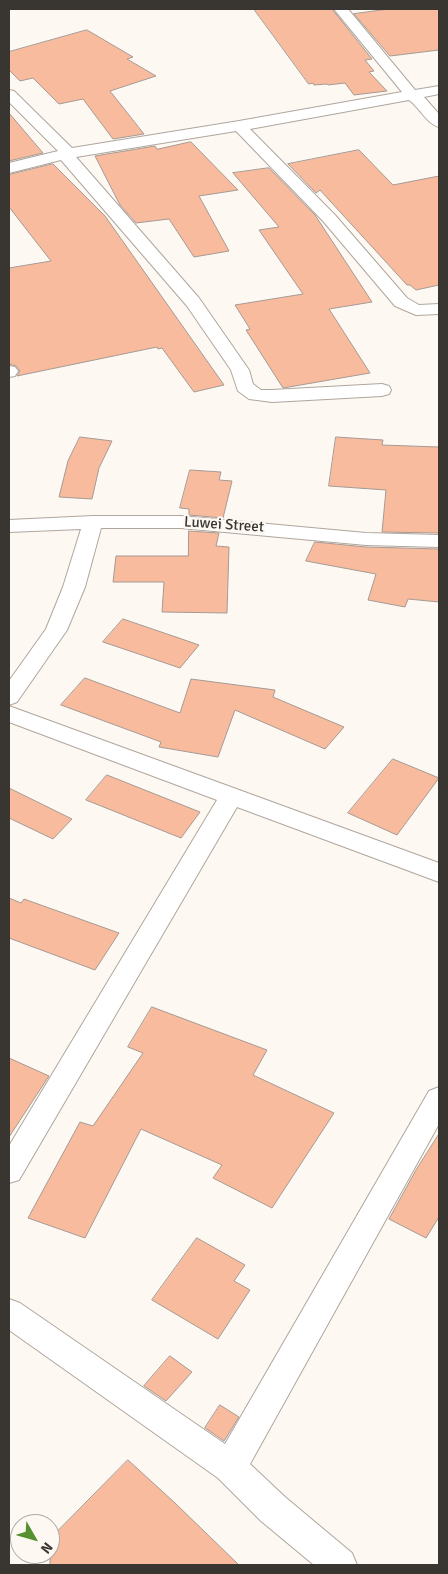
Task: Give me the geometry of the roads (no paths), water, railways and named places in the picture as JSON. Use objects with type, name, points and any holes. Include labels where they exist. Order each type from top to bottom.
[{"type":"street","points":[[342,9],[412,95],[423,103],[439,123]]},
{"type":"street","points":[[9,168],[67,153],[239,126],[439,90]]},
{"type":"street","points":[[9,94],[67,153],[193,302],[240,370],[244,387],[256,395],[272,396],[382,390]]},
{"type":"street","points":[[239,126],[328,218],[400,302],[416,310],[439,310]]},
{"type":"street","points":[[9,697],[56,630],[74,587],[93,522]]},
{"type":"street","name":"Luwei Street","points":[[9,526],[93,522],[181,522],[366,539],[439,541]]},
{"type":"street","points":[[9,714],[439,872]]},
{"type":"street","points":[[9,1171],[231,797]]},
{"type":"street","points":[[230,1467],[439,1100]]},
{"type":"street","points":[[9,1313],[230,1467],[273,1509],[340,1565]]}]
